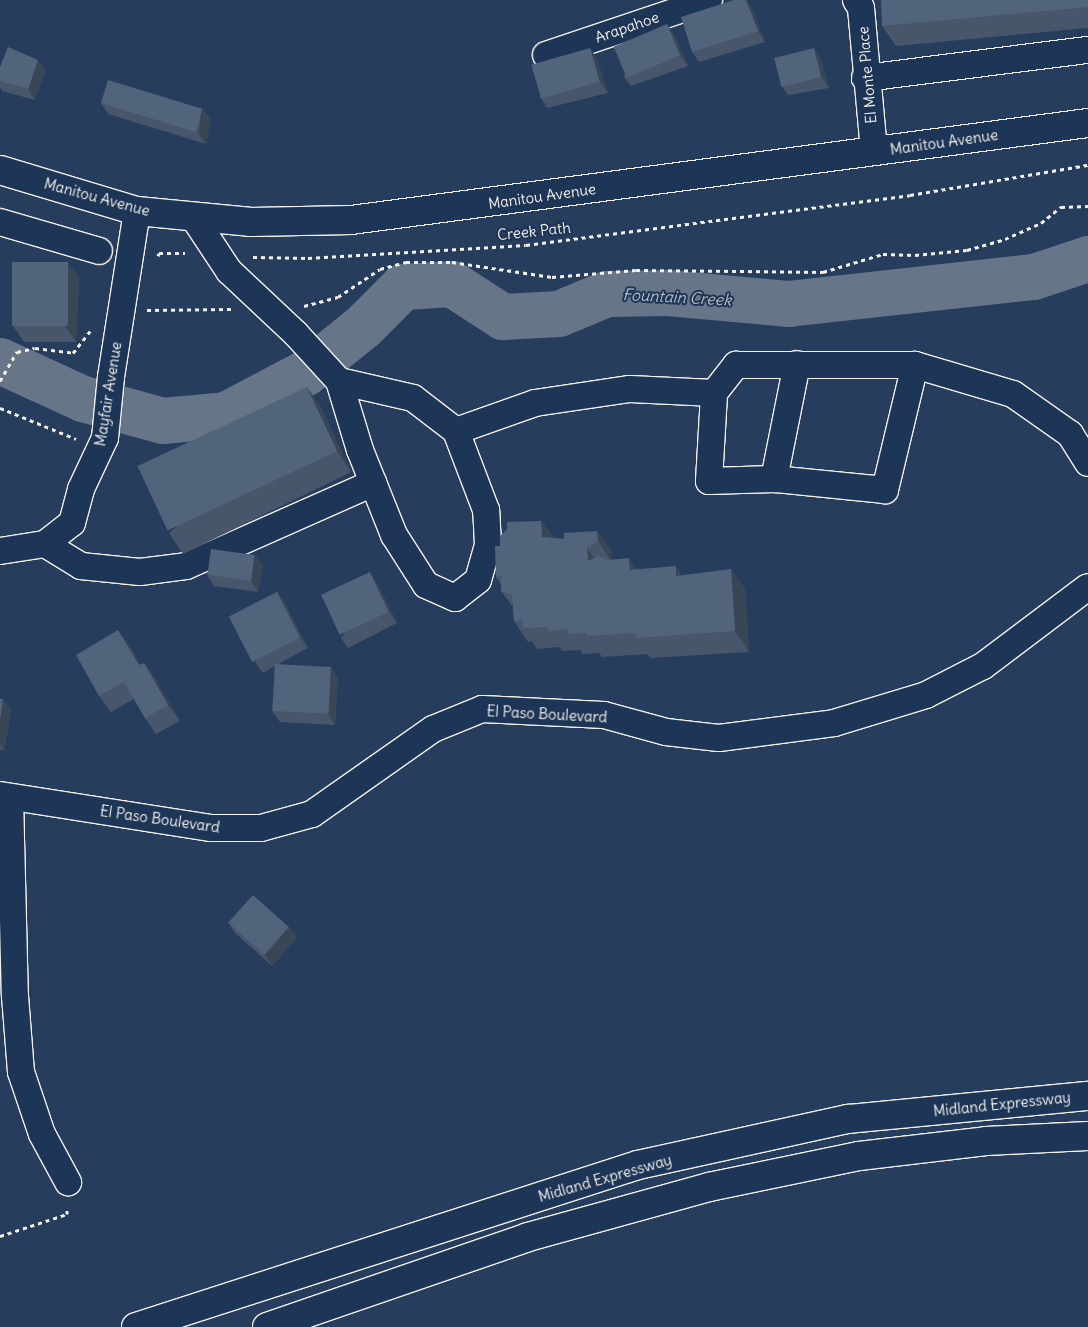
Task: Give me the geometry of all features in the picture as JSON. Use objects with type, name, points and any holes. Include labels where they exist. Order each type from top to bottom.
[{"type":"main road","name":"Manitou Avenue","points":[[0,170],[137,211],[194,218],[252,222],[351,220],[1088,123]]},
{"type":"main road","name":"Midland Expressway","points":[[136,1327],[638,1165],[848,1119],[1088,1096]]},
{"type":"main road","points":[[267,1327],[528,1237],[709,1188],[859,1156],[986,1141],[1088,1136]]},
{"type":"street","name":"Arapahoe","points":[[546,55],[709,0]]},
{"type":"street","name":"El Monte Place","points":[[864,3],[865,78],[874,151]]},
{"type":"street","points":[[865,78],[1088,50]]},
{"type":"street","name":"Mayfair Avenue","points":[[0,551],[45,544],[72,523],[81,489],[105,438],[111,378],[137,211]]},
{"type":"street","points":[[194,218],[229,271],[296,334],[339,381],[373,483],[394,535],[426,585],[456,598],[478,580],[488,545],[486,510],[456,431],[413,398],[339,381]]},
{"type":"street","points":[[0,222],[99,251]]},
{"type":"street","points":[[774,478],[797,364]]},
{"type":"street","points":[[915,365],[885,490],[774,478],[710,481],[714,393],[736,365],[915,365],[1013,394],[1070,434],[1088,463]]},
{"type":"street","points":[[456,431],[535,402],[630,389],[714,393]]},
{"type":"street","points":[[45,544],[81,566],[140,572],[186,566],[373,483]]},
{"type":"street","name":"El Paso Boulevard","points":[[5,796],[211,828],[260,828],[312,814],[433,729],[482,710],[604,715],[666,732],[719,738],[834,723],[926,695],[983,666],[1088,587]]},
{"type":"street","points":[[5,796],[6,924],[21,1072],[42,1134],[68,1182]]},
{"type":"path","name":"Creek Path","points":[[159,253],[308,258],[526,245],[910,194],[1088,164]]},
{"type":"path","points":[[0,381],[17,352],[35,348],[73,353],[106,310],[295,308],[338,297],[380,269],[406,262],[452,262],[552,277],[636,270],[823,272],[883,254],[915,256],[967,250],[1004,239],[1041,223],[1061,207],[1088,206]]},
{"type":"path","points":[[0,1236],[67,1214],[68,1182]]},
{"type":"building","points":[[734,0],[746,0],[758,31],[692,52],[681,17]]},
{"type":"building","points":[[881,0],[1088,0],[1088,7],[882,26]]},
{"type":"building","points":[[667,24],[680,55],[627,78],[614,47]]},
{"type":"building","points":[[8,47],[38,60],[28,89],[0,81],[0,67]]},
{"type":"building","points":[[590,48],[600,82],[541,98],[531,65]]},
{"type":"building","points":[[814,48],[821,77],[781,87],[774,58]]},
{"type":"building","points":[[108,80],[203,109],[196,132],[101,103]]},
{"type":"building","points":[[12,262],[68,262],[68,326],[12,326]]},
{"type":"building","points":[[307,387],[337,451],[168,530],[138,466]]},
{"type":"building","points":[[541,521],[542,537],[564,539],[564,533],[597,531],[598,541],[587,548],[588,561],[599,556],[607,560],[629,558],[630,570],[676,566],[676,576],[731,569],[735,631],[636,638],[635,633],[587,636],[587,633],[568,634],[568,629],[548,631],[547,627],[523,628],[523,620],[514,621],[512,595],[501,591],[501,576],[496,577],[495,546],[500,546],[500,536],[507,529],[507,522]]},
{"type":"building","points":[[211,549],[255,555],[251,581],[207,575]]},
{"type":"building","points":[[370,572],[389,612],[340,635],[321,595]]},
{"type":"building","points":[[277,592],[300,637],[252,662],[229,617]]},
{"type":"building","points":[[118,630],[139,665],[144,663],[168,705],[145,718],[124,682],[99,696],[76,655]]},
{"type":"building","points":[[275,664],[331,667],[328,714],[273,711]]},
{"type":"building","points":[[0,699],[3,699],[0,719]]},
{"type":"building","points":[[253,895],[289,927],[264,955],[228,922]]},
{"type":"waterway","name":"Fountain Creek","points":[[0,361],[83,399],[163,421],[226,415],[306,373],[364,326],[403,287],[452,284],[503,317],[559,314],[607,294],[668,293],[788,304],[1034,277],[1088,259]]}]
